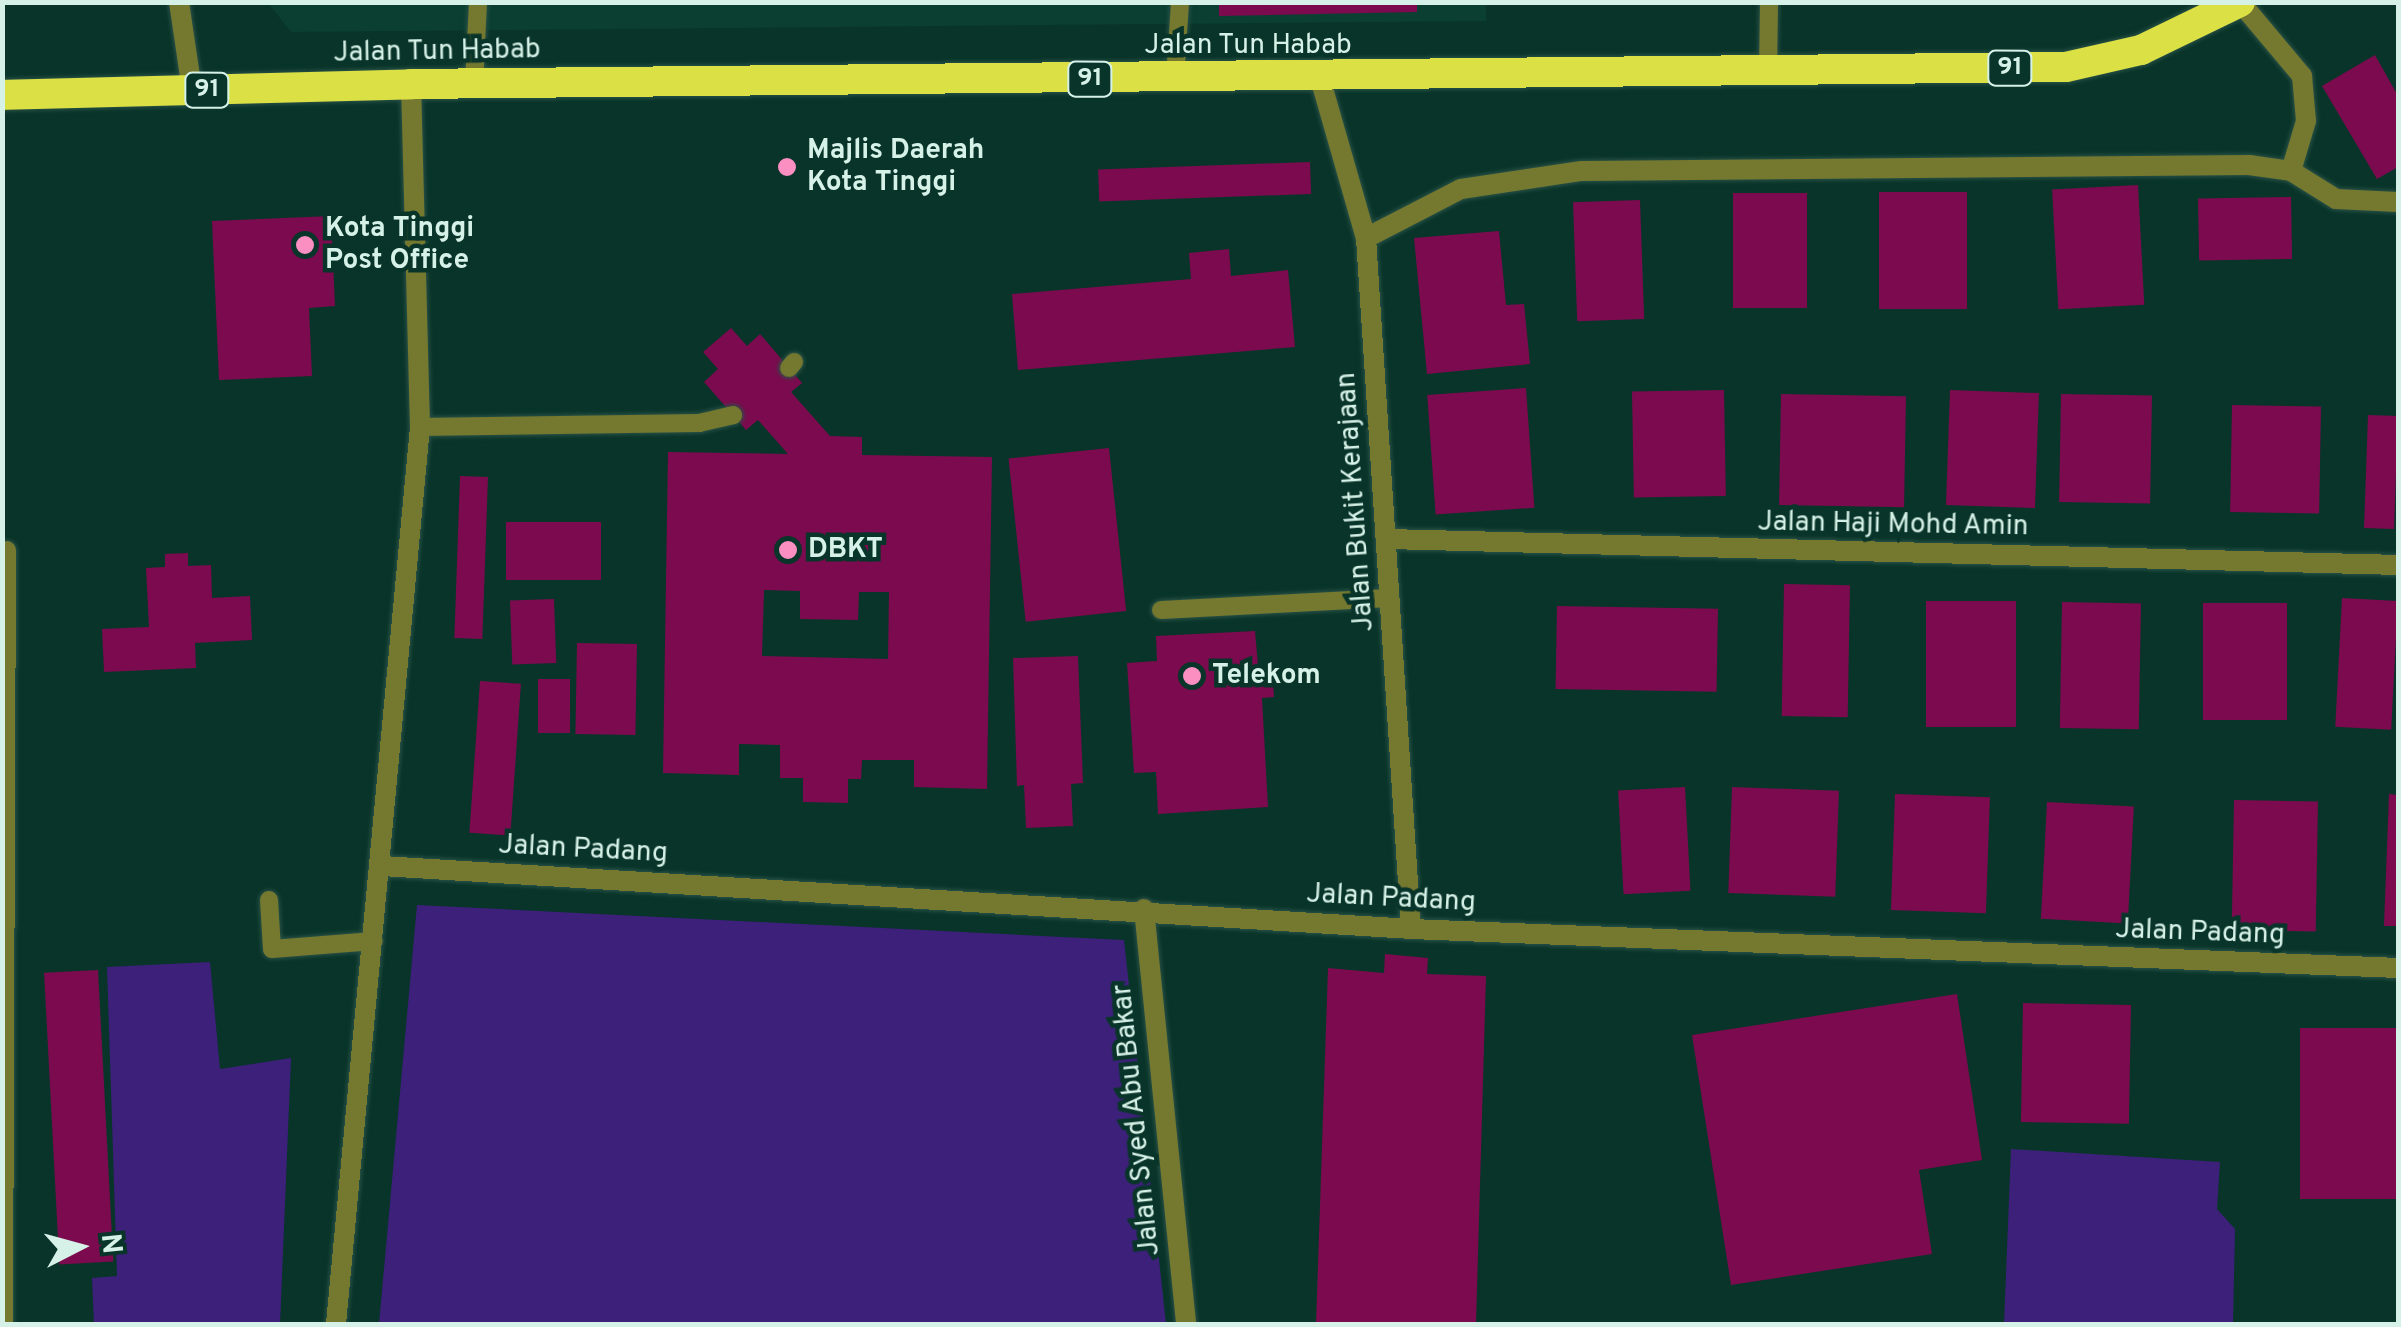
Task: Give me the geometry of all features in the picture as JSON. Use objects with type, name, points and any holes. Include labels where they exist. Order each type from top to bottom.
[{"type":"highway","name":"Jalan Tun Habab","points":[[2,95],[411,84],[1768,75],[2066,66],[2140,50],[2240,2]]},
{"type":"street","points":[[179,2],[192,90]]},
{"type":"street","points":[[2240,2],[2302,76],[2306,121],[2292,171]]},
{"type":"street","name":"Jalan Bukit Kerajaan","points":[[1320,78],[1366,238],[1411,929]]},
{"type":"street","points":[[336,1324],[382,866],[420,426],[411,84]]},
{"type":"street","points":[[1366,238],[1460,190],[1582,171],[2250,165],[2292,171],[2336,199],[2398,202]]},
{"type":"street","name":"Jalan Haji Mohd Amin","points":[[1386,540],[2398,565]]},
{"type":"street","name":"Jalan Padang","points":[[382,866],[1144,909],[1411,929],[2398,968]]},
{"type":"street","name":"Jalan Syed Abu Bakar","points":[[1144,909],[1186,1324]]},
{"type":"lane","points":[[474,84],[478,2]]},
{"type":"lane","points":[[1175,78],[1180,2]]},
{"type":"lane","points":[[1768,75],[1769,2]]},
{"type":"lane","points":[[420,426],[698,423],[733,415]]},
{"type":"lane","points":[[4,1324],[7,550]]},
{"type":"lane","points":[[1161,610],[1390,598]]},
{"type":"lane","points":[[269,900],[272,948],[374,941]]},
{"type":"shaded area","points":[[268,3],[1486,3],[1486,21],[291,32]]},
{"type":"shaded area","points":[[417,905],[1124,940],[1166,1324],[379,1324]]},
{"type":"shaded area","points":[[210,962],[220,1069],[291,1058],[280,1324],[94,1324],[92,1278],[117,1276],[107,967]]},
{"type":"shaded area","points":[[2011,1149],[2220,1162],[2217,1209],[2235,1229],[2233,1324],[2004,1324]]},
{"type":"building","points":[[1219,2],[1417,2],[1417,12],[1219,16]]},
{"type":"building","points":[[2375,55],[2398,96],[2398,167],[2377,179],[2322,86]]},
{"type":"building","points":[[1310,162],[1311,194],[1099,201],[1098,169]]},
{"type":"building","points":[[2138,185],[2144,305],[2058,309],[2052,190]]},
{"type":"building","points":[[1879,192],[1967,192],[1967,309],[1879,309]]},
{"type":"building","points":[[1733,193],[1807,193],[1807,308],[1733,308]]},
{"type":"building","points":[[2291,197],[2292,259],[2199,261],[2198,199]]},
{"type":"building","points":[[1640,200],[1644,319],[1577,321],[1573,202]]},
{"type":"building","points":[[331,216],[335,306],[309,308],[312,376],[219,380],[212,221]]},
{"type":"building","points":[[1499,231],[1506,305],[1524,304],[1530,364],[1427,374],[1414,238]]},
{"type":"building","points":[[1229,249],[1231,276],[1288,270],[1295,347],[1018,370],[1012,294],[1191,279],[1189,253]]},
{"type":"building","points":[[731,328],[747,346],[760,334],[802,383],[791,392],[830,436],[862,437],[862,455],[992,457],[987,789],[914,787],[914,760],[862,760],[861,779],[848,779],[848,803],[803,802],[803,778],[780,778],[780,745],[739,744],[739,775],[663,773],[668,452],[788,454],[758,420],[746,430],[704,382],[718,369],[703,352]],"holes":[[[764,590],[800,591],[800,619],[858,620],[859,592],[889,592],[888,659],[762,656]]]},
{"type":"building","points":[[1526,388],[1534,508],[1436,515],[1427,395]]},
{"type":"building","points":[[1724,390],[1726,496],[1634,498],[1632,392]]},
{"type":"building","points":[[1950,390],[2039,393],[2035,508],[1946,505]]},
{"type":"building","points":[[1781,394],[1906,396],[1904,507],[1779,505]]},
{"type":"building","points":[[2061,394],[2152,396],[2150,504],[2059,502]]},
{"type":"building","points":[[2232,405],[2321,407],[2319,514],[2230,512]]},
{"type":"building","points":[[2368,415],[2398,416],[2394,529],[2364,528]]},
{"type":"building","points":[[1109,448],[1126,611],[1026,622],[1009,459]]},
{"type":"building","points":[[460,476],[488,477],[482,639],[454,638]]},
{"type":"building","points":[[506,522],[601,522],[601,580],[506,580]]},
{"type":"building","points":[[188,553],[188,566],[211,565],[212,598],[250,596],[252,640],[195,643],[196,668],[104,672],[102,629],[149,627],[146,568],[165,567],[165,554]]},
{"type":"building","points":[[1784,584],[1850,585],[1848,717],[1782,716]]},
{"type":"building","points":[[2342,598],[2398,601],[2391,730],[2335,727]]},
{"type":"building","points":[[554,599],[556,663],[512,664],[510,601]]},
{"type":"building","points":[[1926,601],[2016,601],[2016,727],[1926,727]]},
{"type":"building","points":[[2062,602],[2141,603],[2139,729],[2060,728]]},
{"type":"building","points":[[2203,603],[2287,603],[2287,720],[2203,720]]},
{"type":"building","points":[[1557,606],[1718,609],[1717,692],[1556,689]]},
{"type":"building","points":[[1255,631],[1258,666],[1272,665],[1274,697],[1262,698],[1268,807],[1158,814],[1156,772],[1134,773],[1127,663],[1157,661],[1156,636]]},
{"type":"building","points":[[577,643],[637,644],[635,735],[575,734]]},
{"type":"building","points":[[1078,656],[1083,783],[1071,784],[1073,826],[1026,828],[1024,785],[1017,786],[1013,658]]},
{"type":"building","points":[[538,679],[570,679],[570,733],[538,733]]},
{"type":"building","points":[[480,681],[521,684],[510,835],[469,833]]},
{"type":"building","points":[[1685,787],[1690,891],[1624,894],[1618,791]]},
{"type":"building","points":[[1732,787],[1839,791],[1835,897],[1728,893]]},
{"type":"building","points":[[1895,794],[1990,797],[1986,913],[1891,910]]},
{"type":"building","points":[[2389,794],[2398,795],[2398,926],[2384,926]]},
{"type":"building","points":[[2234,800],[2318,801],[2316,931],[2232,930]]},
{"type":"building","points":[[2047,802],[2134,807],[2128,923],[2041,919]]},
{"type":"building","points":[[1385,954],[1428,958],[1427,974],[1486,976],[1476,1324],[1316,1324],[1328,968],[1384,973]]},
{"type":"building","points":[[98,970],[113,1262],[59,1264],[44,973]]},
{"type":"building","points":[[1957,994],[1982,1160],[1919,1170],[1932,1254],[1731,1285],[1692,1035]]},
{"type":"building","points":[[2023,1003],[2131,1005],[2129,1124],[2021,1122]]},
{"type":"building","points":[[2300,1028],[2398,1028],[2398,1199],[2300,1199]]},
{"type":"place","name":"Majlis Daerah Kota Tinggi","points":[[787,167]]},
{"type":"place","name":"Kota Tinggi Post Office","points":[[305,245]]},
{"type":"place","name":"DBKT","points":[[788,550]]},
{"type":"place","name":"Telekom","points":[[1192,676]]}]
